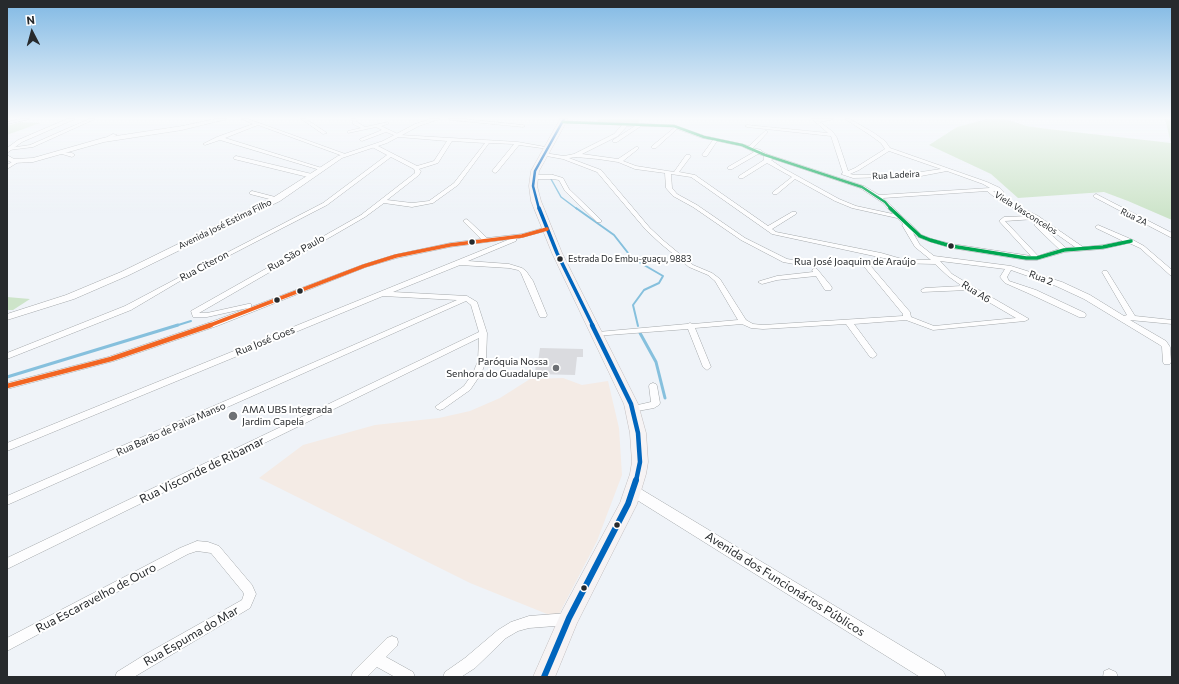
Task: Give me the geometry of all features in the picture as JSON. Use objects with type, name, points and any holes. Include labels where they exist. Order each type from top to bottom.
[{"type":"main road","points":[[544,677],[569,618],[634,491],[640,462],[638,432],[632,409],[598,334],[557,253],[536,201],[533,176],[547,152]]},
{"type":"street","points":[[8,161],[43,158],[68,151]]},
{"type":"street","points":[[262,151],[322,169]]},
{"type":"street","points":[[333,151],[345,155]]},
{"type":"street","name":"Avenida José Estima Filho","points":[[7,317],[99,285],[277,199],[345,155],[358,151]]},
{"type":"street","points":[[383,151],[416,168],[436,162],[444,151]]},
{"type":"street","points":[[384,200],[412,205],[431,202],[456,184],[481,151]]},
{"type":"street","points":[[496,171],[512,151]]},
{"type":"street","points":[[544,151],[592,168],[603,175],[648,229],[662,242],[691,266],[710,274],[718,280],[743,322]]},
{"type":"street","points":[[564,158],[576,155],[584,151]]},
{"type":"street","points":[[619,161],[632,151]]},
{"type":"street","points":[[705,155],[708,151]]},
{"type":"street","points":[[730,168],[759,151],[768,157],[779,168],[846,204],[902,220],[917,246],[934,260]]},
{"type":"street","points":[[840,151],[846,174]]},
{"type":"street","points":[[835,177],[857,169],[886,151]]},
{"type":"street","name":"Viela Vasconcelos","points":[[891,151],[985,183],[996,191],[1000,199],[1036,218],[1082,249]]},
{"type":"street","points":[[62,153],[72,155]]},
{"type":"street","name":"Rua Citeron","points":[[7,356],[128,308],[178,280],[325,204],[390,155]]},
{"type":"street","points":[[576,155],[619,161],[635,167],[694,176],[717,194],[768,229],[781,234],[880,255],[901,261]]},
{"type":"street","points":[[676,173],[688,156]]},
{"type":"street","points":[[741,177],[768,157]]},
{"type":"street","points":[[768,157],[835,177],[862,187],[878,197],[902,220],[924,238],[942,245],[1026,258],[1037,258],[1064,250],[1103,247],[1131,241]]},
{"type":"street","points":[[236,158],[312,176]]},
{"type":"street","name":"Rua São Paulo","points":[[272,301],[207,316],[196,314],[195,311],[199,307],[363,216],[417,174],[418,172],[416,168]]},
{"type":"street","name":"Rua Ladeira","points":[[846,174],[860,177],[921,174],[946,170]]},
{"type":"street","name":"Rua José Joaquim de Araújo","points":[[668,172],[669,188],[672,192],[741,238],[785,261],[796,264],[811,264],[934,260]]},
{"type":"street","points":[[533,176],[561,179],[567,190],[599,221]]},
{"type":"street","points":[[775,193],[795,177]]},
{"type":"street","points":[[878,197],[996,191]]},
{"type":"street","points":[[254,192],[277,199]]},
{"type":"street","name":"Rua 2A","points":[[1096,196],[1172,236]]},
{"type":"street","points":[[768,229],[794,213]]},
{"type":"street","points":[[1036,218],[1004,219],[1002,221],[1037,258]]},
{"type":"street","points":[[466,221],[485,240]]},
{"type":"street","points":[[1037,225],[1064,250]]},
{"type":"street","points":[[1098,227],[1131,241],[1146,250],[1172,274]]},
{"type":"street","points":[[7,386],[111,359],[214,324],[364,266],[396,256],[422,250],[485,240],[522,236],[547,230]]},
{"type":"street","name":"Rua José Goes","points":[[7,446],[459,263],[522,236]]},
{"type":"street","name":"Rua 2","points":[[934,260],[1009,267],[1059,284],[1087,297],[1121,316],[1163,343],[1166,347],[1167,362]]},
{"type":"street","name":"Rua A6","points":[[907,318],[933,328],[1025,319],[969,288],[934,260]]},
{"type":"street","points":[[598,334],[690,325],[743,322],[751,326],[764,327],[907,318],[907,314],[864,262]]},
{"type":"street","points":[[459,263],[509,266],[520,269],[524,272],[529,281],[543,315]]},
{"type":"street","points":[[811,264],[828,288]]},
{"type":"street","points":[[1009,267],[1003,278],[1007,282],[1033,292],[1082,315]]},
{"type":"street","points":[[1105,272],[1133,318]]},
{"type":"street","points":[[762,282],[777,278],[818,274]]},
{"type":"street","points":[[925,290],[969,288]]},
{"type":"street","points":[[380,294],[466,298],[474,304],[483,334],[482,361],[477,374],[467,388],[440,407]]},
{"type":"street","name":"Rua Barão de Paiva Manso","points":[[7,501],[466,298]]},
{"type":"street","points":[[1121,316],[1172,322]]},
{"type":"street","points":[[848,321],[873,355]]},
{"type":"street","points":[[690,325],[707,367]]},
{"type":"street","name":"Rua Visconde de Ribamar","points":[[7,564],[483,334]]},
{"type":"street","points":[[632,409],[654,405],[656,403],[653,386]]},
{"type":"street","name":"Avenida dos Funcionários Públicos","points":[[634,491],[937,677]]},
{"type":"street","name":"Rua Escaravelho de Ouro","points":[[7,645],[184,551],[197,546],[215,549],[248,589]]},
{"type":"street","name":"Rua Espuma do Mar","points":[[122,677],[150,658],[246,604],[250,594],[248,589]]},
{"type":"street","points":[[450,677],[470,663],[502,634],[515,626],[529,622],[569,618]]},
{"type":"street","points":[[358,677],[392,642]]},
{"type":"street","points":[[376,659],[408,677]]},
{"type":"shaded area","points":[[563,378],[582,385],[608,381],[619,428],[622,475],[597,541],[557,618],[470,583],[259,478],[303,445],[375,425],[439,418],[470,411],[500,398],[530,379]]},
{"type":"green space","points":[[942,151],[1172,151],[1172,220],[1104,192],[1018,198],[991,174]]},
{"type":"green space","points":[[7,297],[30,299],[13,310],[7,310]]},
{"type":"building","points":[[540,348],[583,349],[583,357],[577,357],[575,375],[535,374],[536,362],[538,362]]},
{"type":"waterway","points":[[551,179],[561,197],[577,209]]},
{"type":"waterway","points":[[576,208],[614,235],[632,258],[663,276],[659,283],[644,290],[633,305],[638,326]]},
{"type":"waterway","points":[[175,326],[191,321]]},
{"type":"waterway","points":[[7,377],[178,325]]},
{"type":"waterway","points":[[640,333],[656,362],[665,398]]},
{"type":"transit line","points":[[544,677],[569,618],[628,504],[638,474],[640,462],[638,433],[631,404],[557,253],[536,201],[533,186],[535,171],[546,151]]},
{"type":"transit line","points":[[756,151],[862,187],[885,202],[920,236],[951,246],[1026,258],[1037,258],[1064,250],[1103,247],[1131,241]]},
{"type":"transit line","points":[[7,386],[111,359],[214,324],[364,266],[396,256],[450,245],[522,236],[547,229]]},
{"type":"place","name":"Estrada Do Embu-guaçu, 9883","points":[[560,259]]},
{"type":"place","name":"Paróquia Nossa Senhora do Guadalupe","points":[[556,368]]},
{"type":"place","name":"AMA UBS Integrada Jardim Capela","points":[[233,416]]}]
